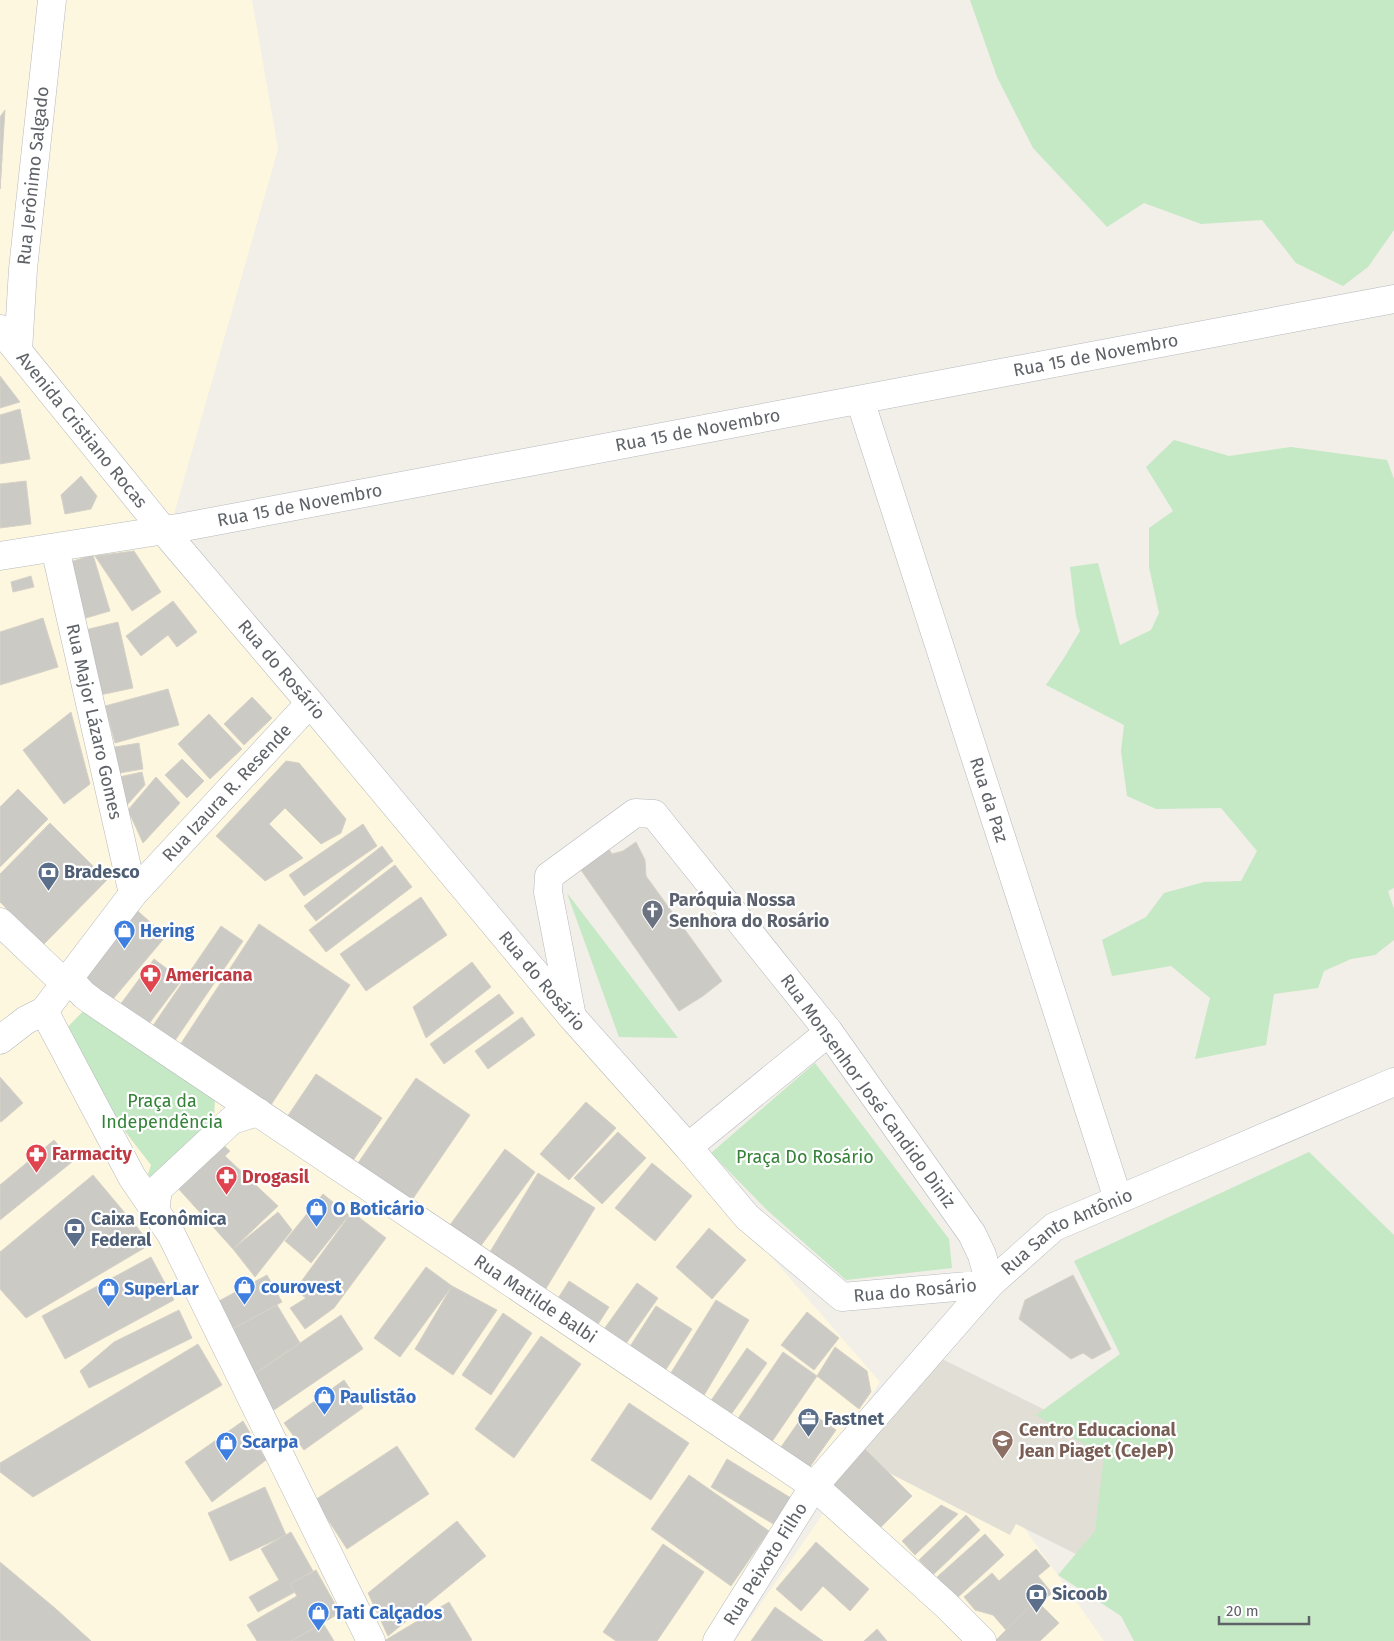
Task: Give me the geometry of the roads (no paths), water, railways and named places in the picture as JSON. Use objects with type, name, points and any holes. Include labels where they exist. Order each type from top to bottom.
[{"type":"street","name":"Rua Jerônimo Salgado","points":[[18,351],[23,269],[52,0]]},
{"type":"street","name":"Rua 15 de Novembro","points":[[0,556],[164,531],[1394,299]]},
{"type":"street","name":"Avenida Cristiano Rocas","points":[[0,329],[164,531]]},
{"type":"street","name":"Rua da Paz","points":[[860,400],[1118,1199]]},
{"type":"street","name":"Rua do Rosário","points":[[164,531],[572,1017],[688,1147],[747,1217],[842,1297],[990,1284]]},
{"type":"street","name":"Rua Major Lázaro Gomes","points":[[55,548],[133,894]]},
{"type":"street","name":"Rua Izaura R. Resende","points":[[44,1011],[133,894],[310,703]]},
{"type":"street","name":"Rua Monsenhor José Candido Diniz","points":[[572,1017],[548,892],[549,876],[635,813],[654,814],[830,1032],[972,1234],[982,1255],[990,1284]]},
{"type":"street","points":[[0,922],[57,976],[69,979],[84,995],[258,1112]]},
{"type":"street","points":[[0,1040],[26,1020],[44,1011],[132,1177],[171,1234],[371,1641]]},
{"type":"street","points":[[688,1147],[830,1032]]},
{"type":"street","name":"Rua Santo Antônio","points":[[814,1486],[990,1284],[1054,1227],[1394,1082]]},
{"type":"street","points":[[132,1177],[156,1186],[230,1116],[230,1093]]},
{"type":"street","points":[[155,1212],[158,1189],[232,1120],[258,1112]]},
{"type":"street","name":"Rua Matilde Balbi","points":[[258,1112],[814,1486],[946,1605],[982,1641]]},
{"type":"street","name":"Rua Peixoto Filho","points":[[717,1641],[814,1486]]},
{"type":"place","name":"Bradesco","points":[[48,891]]},
{"type":"place","name":"Paróquia Nossa Senhora do Rosário","points":[[653,929]]},
{"type":"place","name":"Hering","points":[[124,950]]},
{"type":"place","name":"Americana","points":[[150,994]]},
{"type":"place","name":"Farmacity","points":[[36,1173]]},
{"type":"place","name":"Drogasil","points":[[226,1196]]},
{"type":"place","name":"O Boticário","points":[[317,1228]]},
{"type":"place","name":"Caixa Econômica Federal","points":[[75,1248]]},
{"type":"place","name":"courovest","points":[[245,1306]]},
{"type":"place","name":"SuperLar","points":[[108,1308]]},
{"type":"place","name":"Paulistão","points":[[324,1416]]},
{"type":"place","name":"Fastnet","points":[[808,1438]]},
{"type":"place","name":"Centro Educacional Jean Piaget (CeJeP)","points":[[1003,1459]]},
{"type":"place","name":"Scarpa","points":[[226,1461]]},
{"type":"place","name":"Sicoob","points":[[1036,1613]]},
{"type":"place","name":"Tati Calçados","points":[[318,1632]]},
{"type":"park label","name":"Praça da Independência","points":[[162,1111]]},
{"type":"park label","name":"Praça Do Rosário","points":[[805,1157]]}]
